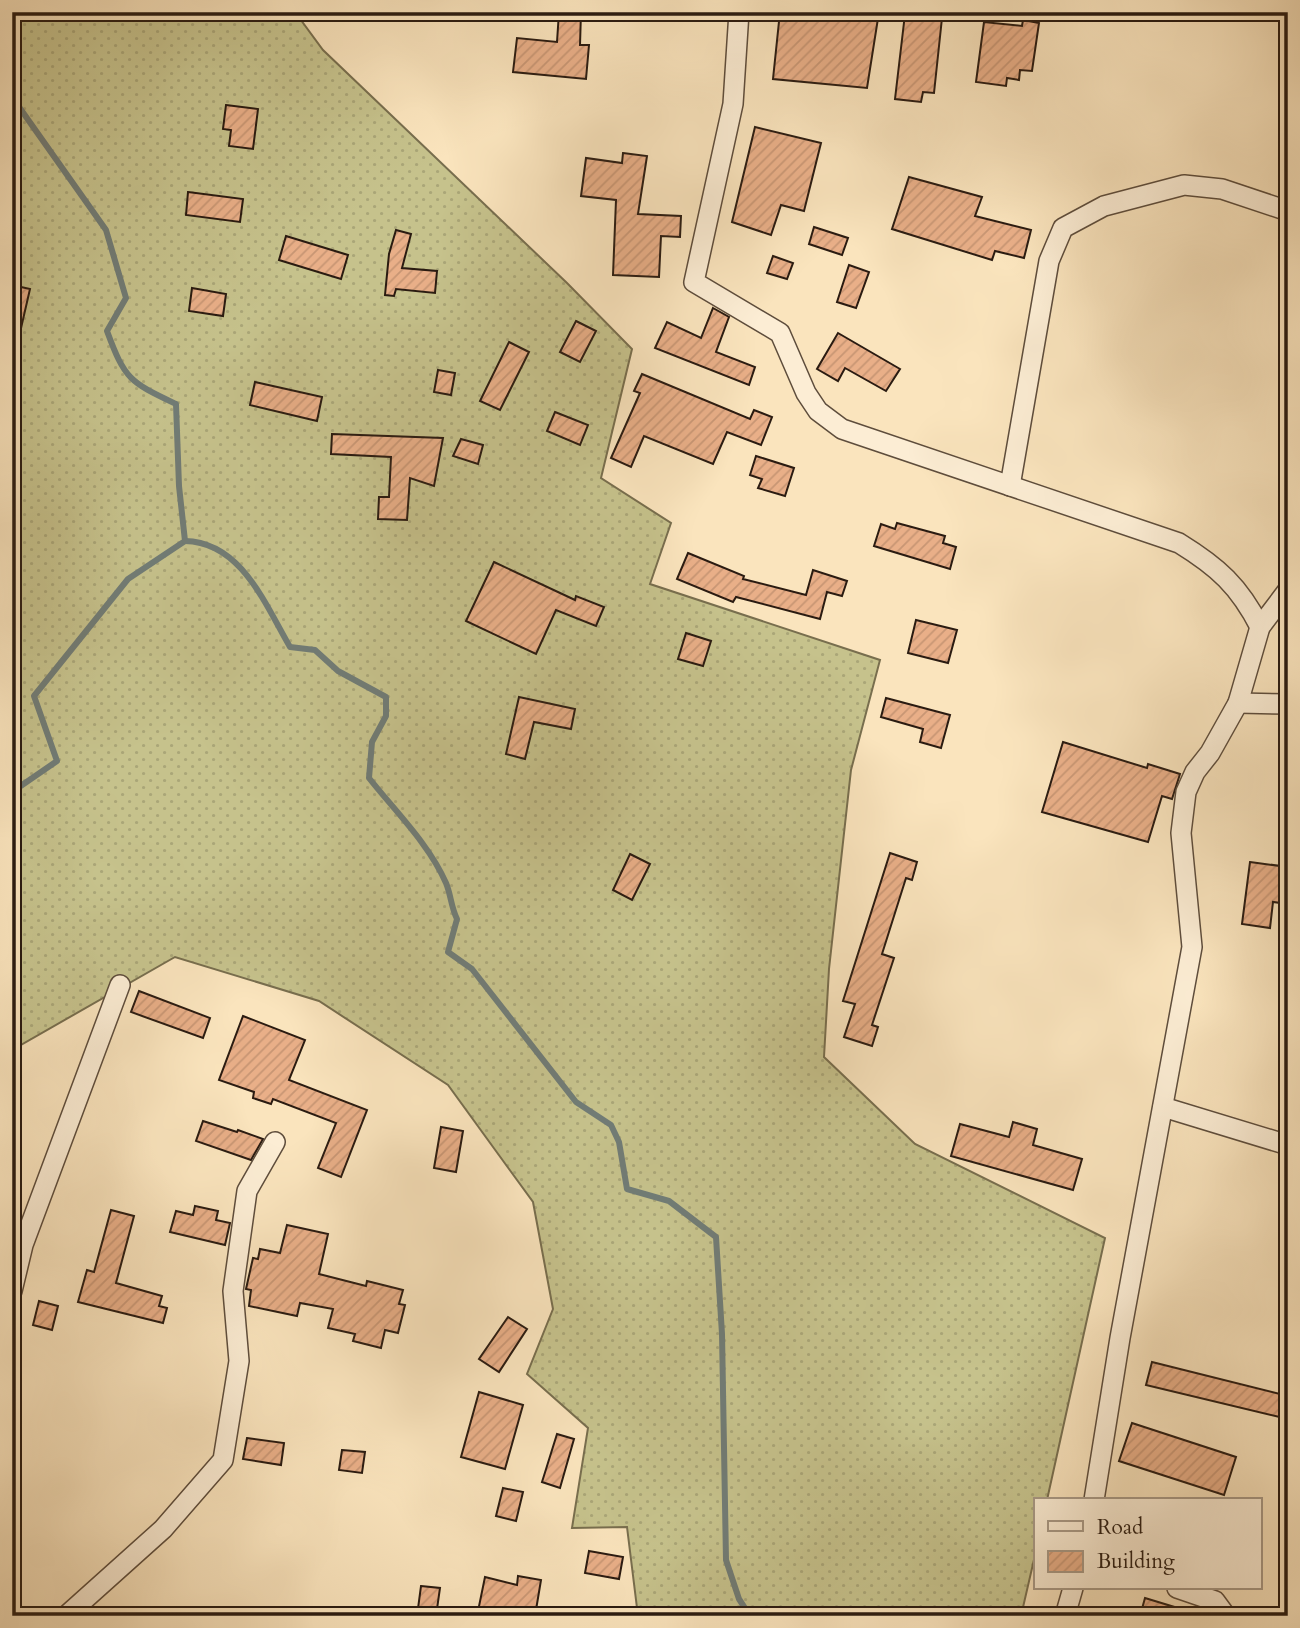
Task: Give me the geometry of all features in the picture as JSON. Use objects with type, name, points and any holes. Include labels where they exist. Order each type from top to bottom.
[{"type":"street","points":[[739,12],[733,104],[694,282],[780,333],[806,393],[818,411],[842,429],[1179,543],[1216,565],[1246,599],[1260,627]]},
{"type":"street","points":[[1010,486],[1049,261],[1063,228],[1104,206],[1184,185],[1222,189],[1288,211]]},
{"type":"street","points":[[1094,1498],[1120,1338],[1192,947],[1181,833],[1186,792],[1195,772],[1210,753],[1238,703],[1260,627],[1288,590]]},
{"type":"street","points":[[1238,703],[1288,704]]},
{"type":"street","points":[[12,1291],[23,1245],[120,985]]},
{"type":"street","points":[[1163,1107],[1288,1145]]},
{"type":"street","points":[[66,1616],[163,1529],[223,1460],[239,1362],[233,1291],[247,1191],[275,1142]]},
{"type":"street","points":[[1065,1616],[1072,1590]]},
{"type":"street","points":[[1183,1590],[1215,1601],[1226,1616]]},
{"type":"shaded area","points":[[12,12],[295,12],[323,50],[567,283],[632,349],[601,478],[671,523],[650,584],[880,660],[851,770],[829,969],[824,1057],[915,1144],[1105,1238],[1047,1498],[1034,1498],[1034,1560],[1021,1616],[638,1616],[627,1527],[572,1528],[588,1428],[527,1374],[553,1309],[533,1202],[448,1085],[319,1001],[175,957],[12,1050]]},
{"type":"building","points":[[559,12],[581,12],[580,45],[589,45],[586,79],[513,72],[517,38],[557,42]]},
{"type":"building","points":[[780,12],[879,12],[867,88],[773,79]]},
{"type":"building","points":[[905,14],[942,18],[934,93],[923,92],[921,102],[895,99]]},
{"type":"building","points":[[1023,20],[1039,23],[1032,71],[1020,70],[1019,80],[1007,78],[1006,86],[976,82],[984,22],[1022,26]]},
{"type":"building","points":[[226,105],[258,109],[253,149],[229,146],[231,130],[223,129]]},
{"type":"building","points":[[755,127],[821,143],[804,211],[781,205],[771,235],[732,222]]},
{"type":"building","points":[[623,153],[647,156],[638,214],[681,216],[680,237],[661,236],[659,277],[613,275],[616,200],[581,196],[586,158],[622,163]]},
{"type":"building","points":[[909,177],[982,197],[975,216],[1031,230],[1024,258],[995,251],[992,260],[892,229]]},
{"type":"building","points":[[188,192],[243,199],[240,222],[186,215]]},
{"type":"building","points":[[814,227],[848,238],[842,255],[809,244]]},
{"type":"building","points":[[396,230],[411,234],[402,268],[437,271],[435,293],[396,289],[394,296],[385,295],[389,254]]},
{"type":"building","points":[[286,236],[348,255],[341,279],[279,260]]},
{"type":"building","points":[[773,256],[793,263],[787,279],[767,273]]},
{"type":"building","points":[[849,265],[869,272],[856,308],[837,302]]},
{"type":"building","points":[[12,285],[30,289],[19,337],[12,336]]},
{"type":"building","points":[[192,288],[226,294],[223,316],[189,311]]},
{"type":"building","points":[[713,308],[729,317],[716,352],[755,367],[749,385],[655,348],[667,322],[701,338]]},
{"type":"building","points":[[576,321],[596,331],[580,362],[560,352]]},
{"type":"building","points":[[838,333],[900,369],[886,391],[845,368],[838,381],[817,369]]},
{"type":"building","points":[[509,342],[529,352],[500,410],[480,401]]},
{"type":"building","points":[[438,370],[455,373],[451,395],[434,392]]},
{"type":"building","points":[[642,374],[750,419],[754,410],[772,417],[761,445],[727,432],[713,464],[644,436],[631,467],[611,458],[640,393],[634,391]]},
{"type":"building","points":[[255,382],[322,397],[317,421],[250,405]]},
{"type":"building","points":[[555,412],[588,425],[580,445],[547,431]]},
{"type":"building","points":[[332,434],[443,438],[434,486],[410,478],[407,520],[378,519],[379,497],[389,497],[391,457],[331,454]]},
{"type":"building","points":[[461,439],[483,445],[478,464],[453,456]]},
{"type":"building","points":[[756,456],[794,468],[785,496],[758,488],[762,479],[750,475]]},
{"type":"building","points":[[897,523],[945,536],[943,543],[956,547],[950,569],[874,546],[881,524],[895,529]]},
{"type":"building","points":[[688,553],[744,576],[743,579],[806,595],[813,570],[847,581],[842,596],[827,592],[820,619],[736,597],[733,602],[677,579]]},
{"type":"building","points":[[494,562],[575,600],[576,596],[604,607],[596,626],[556,610],[536,654],[466,621]]},
{"type":"building","points":[[916,620],[957,630],[948,663],[908,653]]},
{"type":"building","points":[[686,633],[711,641],[703,666],[678,659]]},
{"type":"building","points":[[519,697],[575,709],[571,729],[534,722],[525,759],[506,754]]},
{"type":"building","points":[[886,698],[950,715],[941,748],[920,742],[923,729],[881,717]]},
{"type":"building","points":[[1063,742],[1147,768],[1148,764],[1180,774],[1172,799],[1162,796],[1148,842],[1042,812]]},
{"type":"building","points":[[890,853],[917,862],[912,880],[906,878],[882,954],[894,958],[872,1025],[878,1027],[872,1046],[844,1037],[855,1004],[843,1001]]},
{"type":"building","points":[[630,854],[650,864],[632,900],[613,890]]},
{"type":"building","points":[[1250,862],[1288,867],[1288,904],[1273,902],[1270,928],[1242,924]]},
{"type":"building","points":[[139,991],[210,1018],[203,1038],[131,1012]]},
{"type":"building","points":[[243,1016],[305,1040],[289,1080],[367,1110],[341,1177],[318,1168],[336,1123],[273,1099],[271,1104],[253,1098],[254,1092],[219,1080]]},
{"type":"building","points":[[203,1121],[263,1139],[251,1160],[196,1141]]},
{"type":"building","points":[[1013,1122],[1037,1129],[1033,1145],[1082,1159],[1073,1190],[951,1156],[960,1124],[1009,1137]]},
{"type":"building","points":[[441,1127],[463,1131],[456,1172],[434,1168]]},
{"type":"building","points":[[195,1206],[218,1211],[216,1220],[230,1223],[225,1245],[170,1232],[176,1211],[193,1215]]},
{"type":"building","points":[[111,1210],[134,1216],[116,1283],[162,1296],[159,1306],[167,1308],[163,1323],[78,1302],[87,1270],[94,1272]]},
{"type":"building","points":[[287,1225],[328,1234],[319,1274],[366,1286],[367,1281],[403,1290],[399,1304],[405,1305],[398,1333],[385,1330],[381,1348],[353,1341],[355,1334],[328,1328],[333,1309],[300,1303],[297,1316],[249,1306],[251,1290],[246,1289],[253,1258],[258,1259],[260,1249],[280,1253]]},
{"type":"building","points":[[39,1301],[58,1306],[52,1330],[33,1325]]},
{"type":"building","points":[[508,1317],[527,1329],[499,1372],[479,1359]]},
{"type":"building","points":[[1152,1362],[1288,1396],[1288,1419],[1146,1385]]},
{"type":"building","points":[[479,1392],[523,1405],[505,1469],[461,1457]]},
{"type":"building","points":[[1132,1423],[1236,1457],[1224,1495],[1119,1461]]},
{"type":"building","points":[[557,1434],[574,1439],[560,1488],[542,1482]]},
{"type":"building","points":[[247,1438],[284,1443],[281,1465],[243,1459]]},
{"type":"building","points":[[342,1450],[365,1452],[362,1473],[339,1470]]},
{"type":"building","points":[[503,1488],[523,1492],[516,1521],[496,1516]]},
{"type":"building","points":[[589,1551],[623,1557],[619,1579],[585,1573]]},
{"type":"building","points":[[518,1576],[541,1580],[535,1616],[477,1616],[485,1577],[517,1585]]},
{"type":"building","points":[[421,1586],[440,1588],[436,1616],[417,1616]]},
{"type":"building","points":[[1145,1598],[1191,1612],[1190,1616],[1140,1616]]},
{"type":"waterway","points":[[12,97],[106,230],[126,298],[107,331],[119,360],[131,378],[176,404],[179,486],[185,541],[128,579],[34,696],[57,761],[12,792]]},
{"type":"waterway","points":[[185,541],[205,544],[222,552],[236,564],[261,595],[290,647],[315,650],[338,671],[386,697],[386,716],[372,742],[369,778],[421,841],[446,883],[457,919],[448,952],[472,969],[576,1102],[611,1125],[619,1142],[627,1189],[669,1201],[716,1237],[722,1334],[726,1560],[739,1599],[750,1616]]}]
